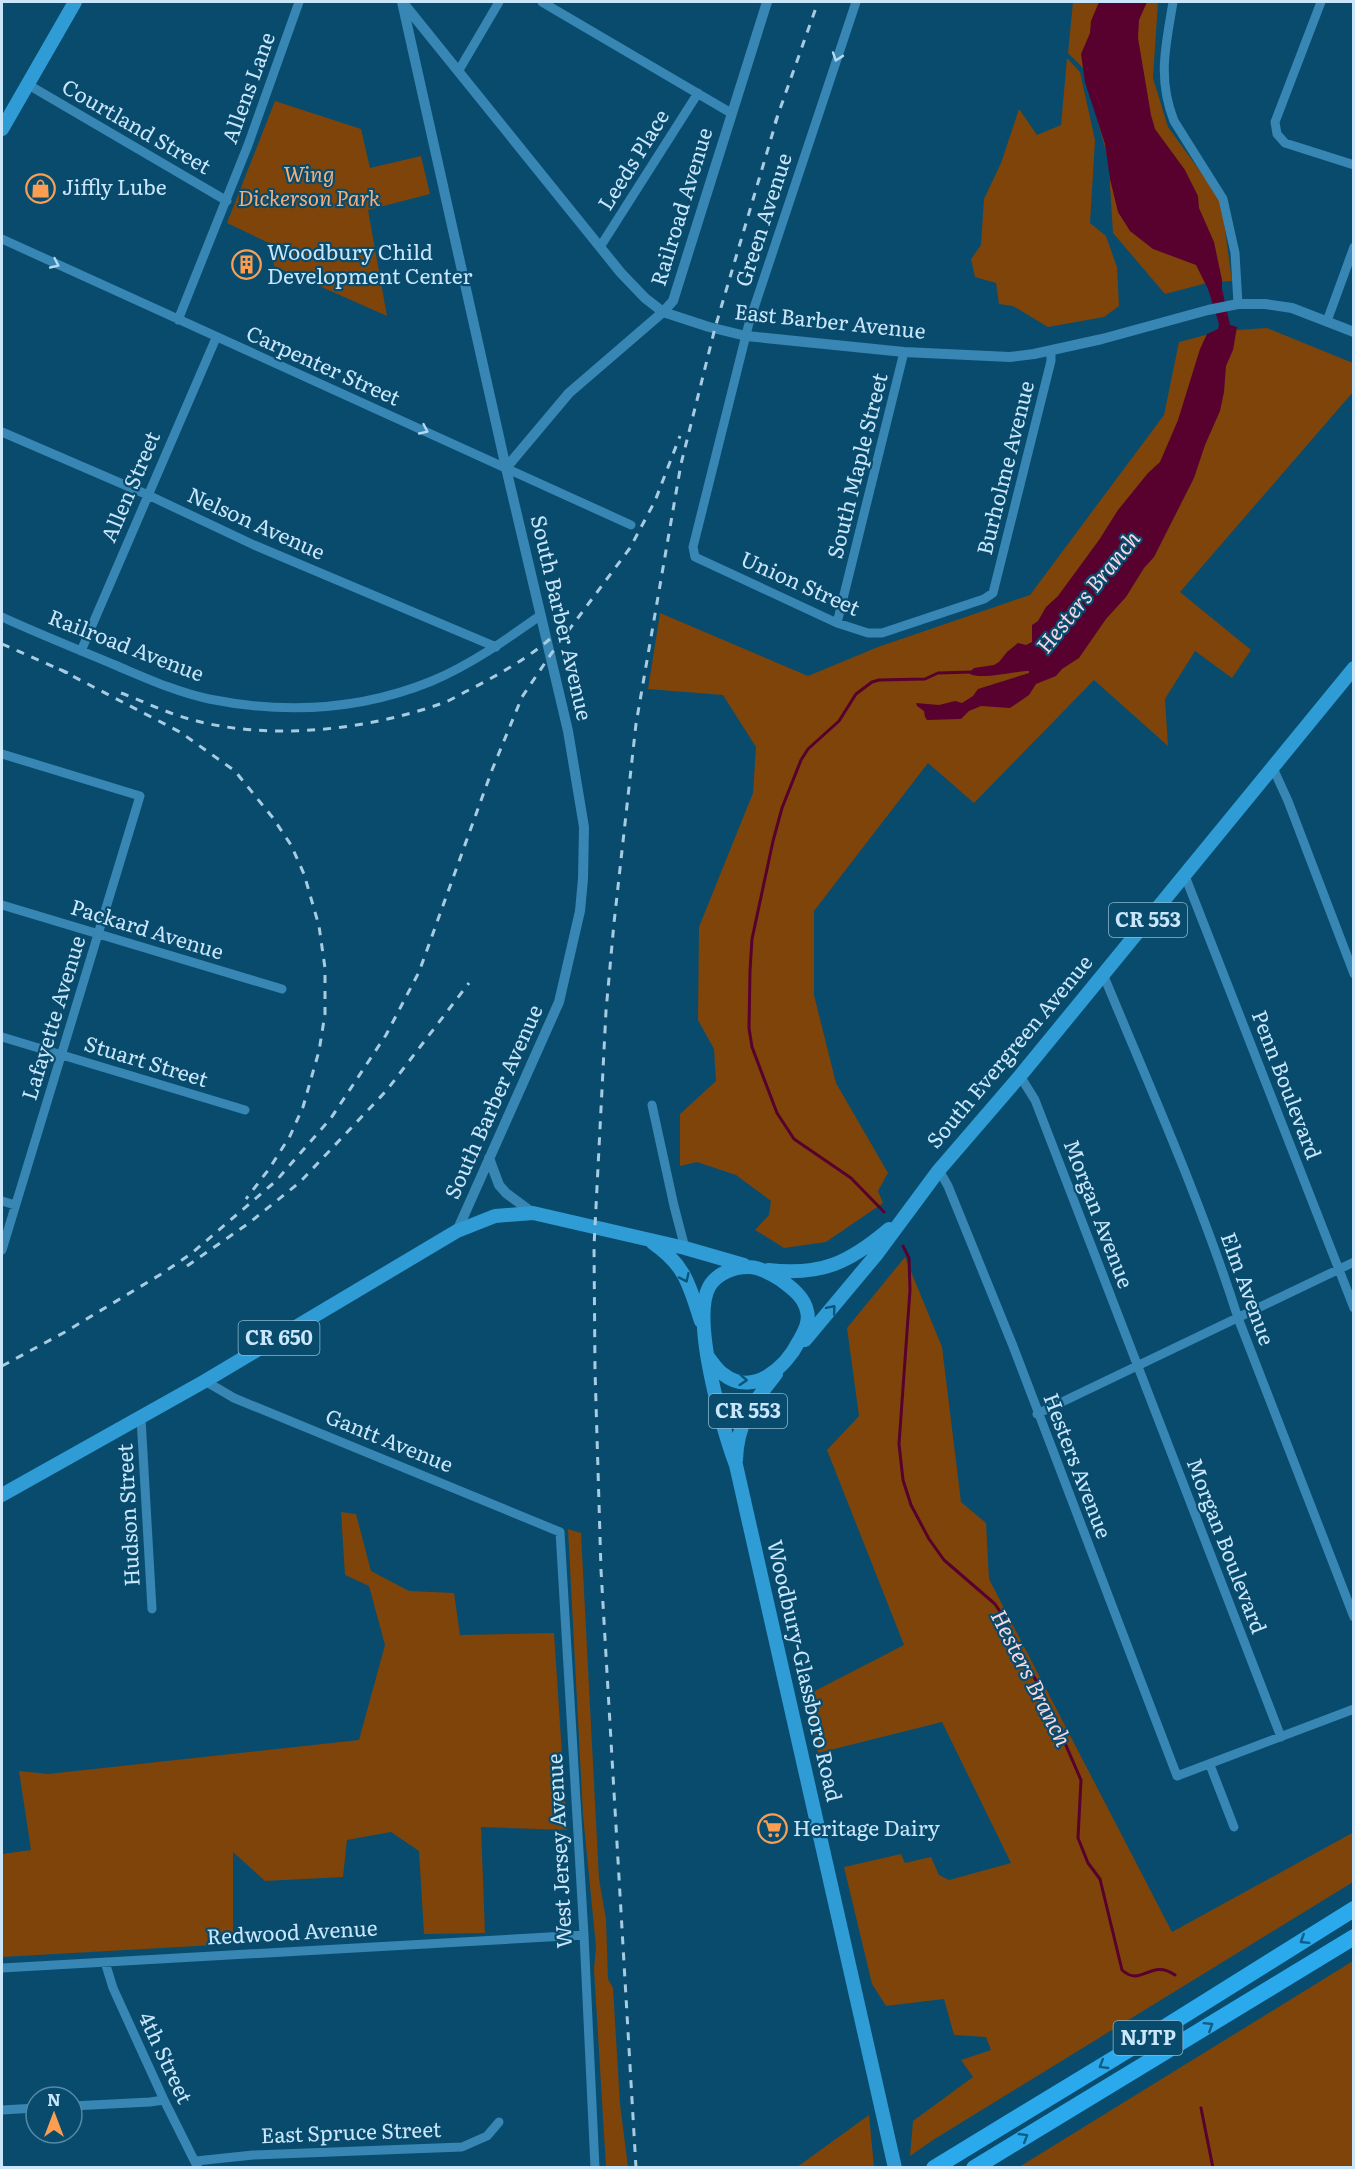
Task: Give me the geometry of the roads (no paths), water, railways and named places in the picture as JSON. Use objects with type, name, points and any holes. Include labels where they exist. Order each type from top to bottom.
[{"type":"highway","name":"NJTP","points":[[938,2165],[1138,2044],[1353,1909]]},
{"type":"highway","name":"NJTP","points":[[974,2168],[1353,1937]]},
{"type":"main road","points":[[2,129],[75,2]]},
{"type":"main road","name":"South Evergreen Avenue","points":[[793,1352],[876,1255],[939,1170],[1185,876],[1353,668]]},
{"type":"main road","name":"South Evergreen Avenue","points":[[2,1495],[205,1382],[457,1231],[495,1216],[533,1212],[686,1248],[754,1268],[804,1272],[842,1262],[876,1240],[906,1215]]},
{"type":"main road","name":"South Evergreen Avenue","points":[[646,1239],[662,1250],[682,1271],[704,1332]]},
{"type":"main road","points":[[754,1268],[786,1283],[802,1298],[808,1318],[793,1352],[782,1366],[765,1378],[742,1382],[721,1373],[708,1357],[704,1332],[705,1304],[709,1288],[714,1280],[733,1269],[754,1268]]},
{"type":"main road","name":"Woodbury-Glassboro Road","points":[[708,1357],[726,1440],[735,1465],[895,2168]]},
{"type":"main road","name":"Woodbury-Glassboro Road","points":[[735,1465],[738,1436],[745,1416],[782,1366]]},
{"type":"street","name":"Allens Lane","points":[[178,320],[226,201],[299,2]]},
{"type":"street","name":"East Barber Avenue","points":[[402,2],[600,247],[645,298],[663,312],[746,336],[904,352],[1011,357],[1051,351],[1233,304],[1265,304],[1292,308],[1353,332]]},
{"type":"street","name":"South Barber Avenue","points":[[402,2],[506,468],[568,731],[584,826],[583,879],[578,920],[559,1002],[457,1231]]},
{"type":"street","points":[[459,70],[499,2]]},
{"type":"street","points":[[542,2],[731,112]]},
{"type":"street","name":"Railroad Avenue","points":[[506,468],[569,393],[673,301],[767,2]]},
{"type":"street","name":"Green Avenue","points":[[695,557],[693,547],[746,336],[856,2]]},
{"type":"street","points":[[1173,2],[1164,51],[1169,108],[1174,121],[1223,199],[1235,253],[1233,304]]},
{"type":"street","points":[[1321,2],[1275,122],[1277,134],[1286,143],[1353,165]]},
{"type":"street","name":"Courtland Street","points":[[27,84],[226,201]]},
{"type":"street","name":"Leeds Place","points":[[600,247],[698,93]]},
{"type":"street","name":"Carpenter Street","points":[[2,239],[630,525]]},
{"type":"street","points":[[1327,321],[1353,247]]},
{"type":"street","name":"Allen Street","points":[[81,651],[216,338]]},
{"type":"street","name":"Burholme Avenue","points":[[993,593],[1051,361],[1051,351]]},
{"type":"street","name":"South Maple Street","points":[[837,623],[904,352]]},
{"type":"street","name":"Nelson Avenue","points":[[2,432],[148,495],[254,545],[496,647]]},
{"type":"street","name":"Union Street","points":[[695,557],[837,623],[868,633],[882,633],[984,600],[993,593]]},
{"type":"street","name":"Railroad Avenue","points":[[2,617],[162,685],[207,698],[277,707],[313,708],[346,704],[431,681],[496,647],[541,615]]},
{"type":"street","name":"Lafayette Avenue","points":[[2,754],[140,796],[2,1250]]},
{"type":"street","points":[[1273,768],[1288,801],[1353,974]]},
{"type":"street","name":"Penn Boulevard","points":[[1185,876],[1353,1308]]},
{"type":"street","name":"Packard Avenue","points":[[2,905],[282,988]]},
{"type":"street","name":"Elm Avenue","points":[[1103,974],[1194,1196],[1238,1318],[1353,1617]]},
{"type":"street","name":"Stuart Street","points":[[2,1037],[245,1110]]},
{"type":"street","name":"Morgan Avenue","points":[[1020,1076],[1035,1100],[1137,1367]]},
{"type":"street","points":[[652,1106],[674,1206],[686,1248]]},
{"type":"street","points":[[489,1158],[499,1185],[506,1193],[533,1212]]},
{"type":"street","name":"Hesters Avenue","points":[[939,1170],[948,1186],[1013,1346],[1037,1414],[1177,1776],[1210,1765]]},
{"type":"street","points":[[2,1201],[15,1205]]},
{"type":"street","points":[[1037,1414],[1353,1262]]},
{"type":"street","name":"Morgan Boulevard","points":[[1137,1367],[1281,1737]]},
{"type":"street","name":"Gantt Avenue","points":[[205,1382],[234,1398],[560,1532]]},
{"type":"street","name":"Hudson Street","points":[[141,1418],[152,1609]]},
{"type":"street","name":"West Jersey Avenue","points":[[560,1532],[584,1935],[594,2168]]},
{"type":"street","points":[[1234,1827],[1210,1765],[1353,1709]]},
{"type":"street","name":"Redwood Avenue","points":[[2,1968],[584,1935]]},
{"type":"street","name":"4th Street","points":[[105,1962],[113,1988],[164,2100],[197,2164]]},
{"type":"street","points":[[84,2105],[164,2100]]},
{"type":"street","points":[[2,2110],[24,2109]]},
{"type":"street","name":"East Spruce Street","points":[[197,2164],[253,2155],[462,2147],[487,2136],[499,2122]]},
{"type":"water","points":[[1099,2],[1147,2],[1139,20],[1138,38],[1151,115],[1155,129],[1185,170],[1198,196],[1199,208],[1214,242],[1230,325],[1237,327],[1233,350],[1226,366],[1220,411],[1194,478],[1154,557],[1079,658],[1062,669],[1056,676],[1036,684],[1029,695],[1010,708],[981,706],[969,711],[961,719],[927,720],[924,711],[916,703],[939,705],[955,701],[962,703],[973,696],[978,689],[1029,673],[1029,671],[1023,671],[975,676],[970,672],[974,668],[999,662],[1018,643],[1026,645],[1032,642],[1032,625],[1058,596],[1118,510],[1160,462],[1178,420],[1200,349],[1207,334],[1218,329],[1219,324],[1208,289],[1196,265],[1153,249],[1130,231],[1118,212],[1105,144],[1085,82],[1081,54]]},
{"type":"waterway","name":"Hesters Branch","points":[[884,1212],[851,1178],[794,1139],[777,1113],[752,1047],[749,1028],[752,939],[782,808],[801,760],[808,749],[839,721],[856,694],[872,682],[925,679],[938,673],[972,672]]},
{"type":"waterway","name":"Hesters Branch","points":[[903,1246],[909,1258],[910,1290],[899,1444],[903,1480],[911,1505],[929,1539],[944,1560],[995,1604],[1005,1619],[1012,1642],[1042,1690],[1081,1780],[1078,1838],[1088,1863],[1100,1879],[1122,1970],[1135,1976],[1159,1970],[1175,1975]]},
{"type":"waterway","name":"Hesters Branch","points":[[1201,2108],[1213,2168]]},
{"type":"railway","points":[[775,123],[818,2]]},
{"type":"railway","points":[[636,2168],[601,1570],[595,1370],[594,1246],[606,1011],[636,724],[681,464],[715,328],[778,115]]},
{"type":"railway","points":[[2,1366],[65,1332],[192,1253],[276,1181],[331,1118],[386,1035],[419,972],[492,770],[522,697],[630,548],[655,501],[680,436]]},
{"type":"railway","points":[[121,693],[184,717],[223,726],[285,731],[350,726],[411,713],[449,701],[520,661],[563,627]]},
{"type":"railway","points":[[2,644],[68,673]]},
{"type":"railway","points":[[59,669],[180,732],[235,771],[273,818],[291,845],[304,874],[319,926],[325,968],[325,1014],[319,1051],[303,1107],[290,1136],[246,1199]]},
{"type":"railway","points":[[187,1266],[249,1223],[300,1182],[387,1090],[469,983]]},
{"type":"place","name":"Jiffly Lube","points":[[41,188]]},
{"type":"place","name":"Woodbury Child Development Center","points":[[246,265]]},
{"type":"place","name":"Heritage Dairy","points":[[772,1829]]},
{"type":"park label","name":"Wing Dickerson Park","points":[[309,187]]}]
